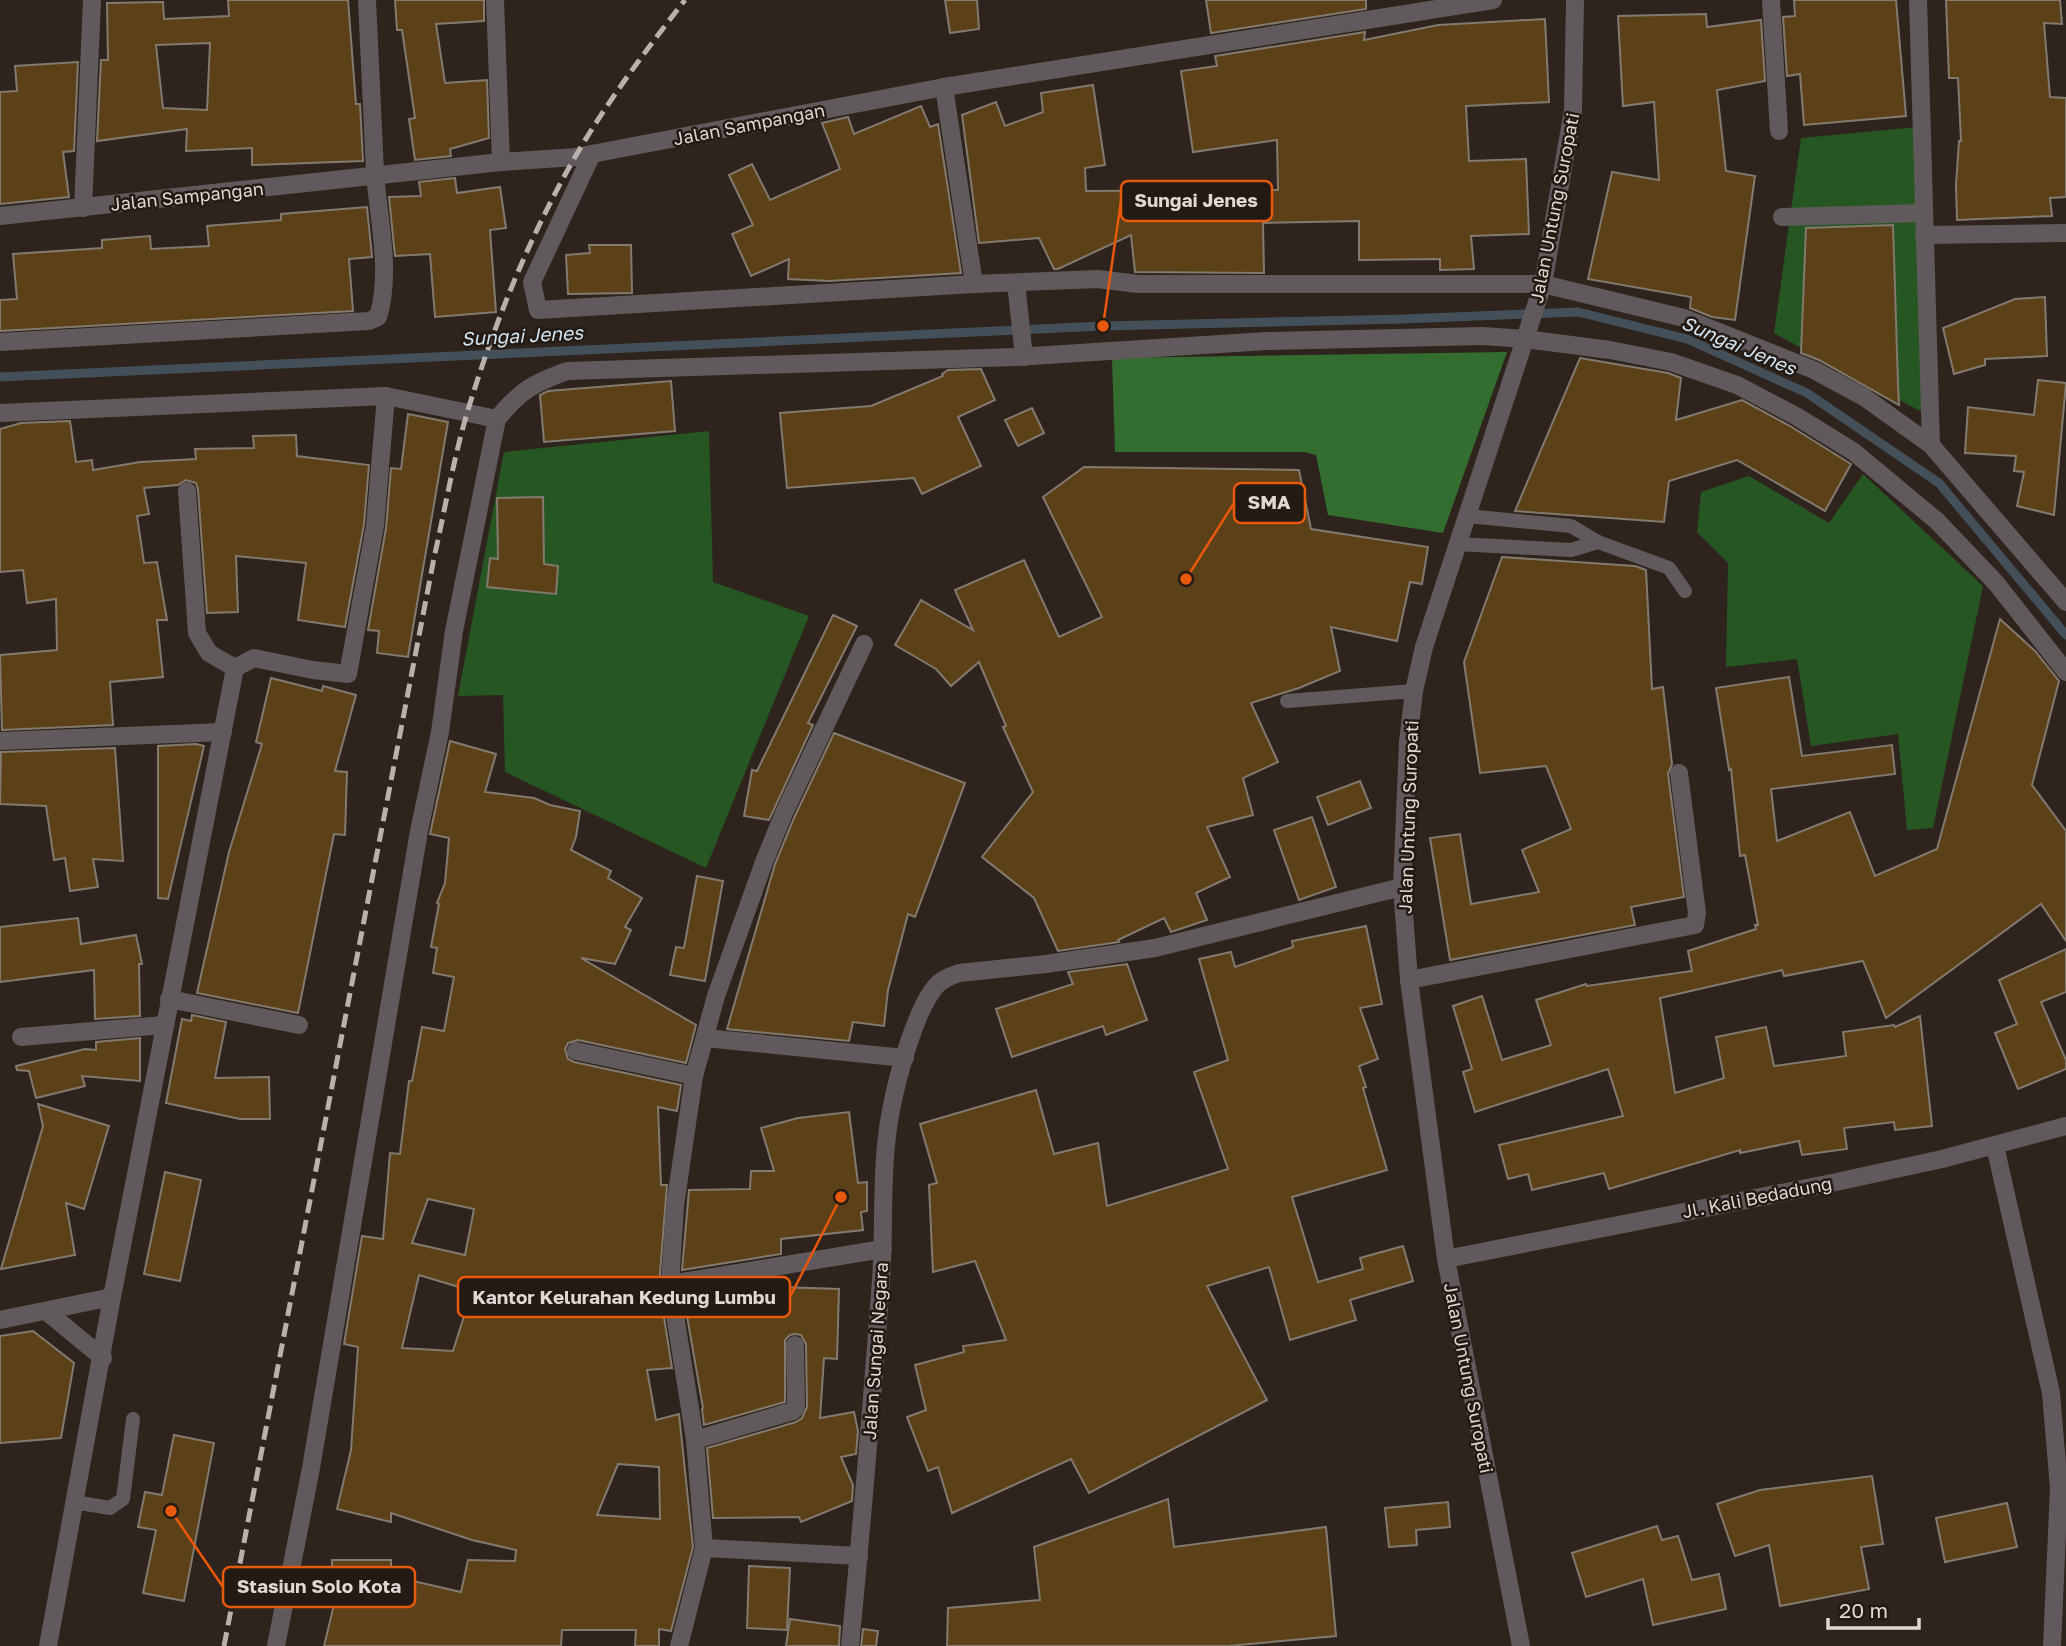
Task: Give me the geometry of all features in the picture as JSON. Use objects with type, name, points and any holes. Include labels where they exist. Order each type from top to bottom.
[{"type":"street","points":[[83,208],[92,0]]},
{"type":"street","points":[[0,342],[369,321],[379,317],[383,302],[382,234],[375,175],[368,0]]},
{"type":"street","points":[[495,0],[501,162]]},
{"type":"street","name":"Jalan Sampangan","points":[[0,216],[592,153],[944,87],[1493,0]]},
{"type":"street","name":"Jalan Untung Suropati","points":[[1521,1646],[1446,1259],[1409,981],[1402,887],[1408,742],[1415,691],[1424,647],[1542,286],[1573,110],[1575,0]]},
{"type":"street","points":[[1771,0],[1779,131]]},
{"type":"street","points":[[1918,0],[1931,445]]},
{"type":"street","points":[[944,87],[974,284]]},
{"type":"street","points":[[592,153],[532,282],[538,310],[1098,279],[1152,284],[1542,286],[1684,318],[1814,370],[1864,397],[1931,445],[2066,602]]},
{"type":"street","points":[[1782,217],[1923,212]]},
{"type":"street","points":[[1924,235],[2066,233]]},
{"type":"street","points":[[1016,282],[1022,351]]},
{"type":"street","points":[[276,1646],[312,1468],[419,831],[440,732],[454,631],[497,419],[517,395],[540,381],[567,371],[1267,341],[1527,336],[1610,350],[1671,362],[1737,386],[1796,416],[1854,452],[1937,521],[1996,583],[2066,672]]},
{"type":"street","points":[[0,413],[386,396],[497,419]]},
{"type":"street","points":[[235,668],[254,659],[348,674],[376,526],[386,396]]},
{"type":"street","points":[[187,491],[197,634],[209,653],[235,668]]},
{"type":"street","points":[[679,1646],[704,1548],[695,1440],[670,1284],[675,1206],[694,1076],[716,996],[764,862],[784,813],[864,644]]},
{"type":"street","points":[[48,1646],[164,1025],[235,668]]},
{"type":"street","points":[[0,741],[223,732]]},
{"type":"street","points":[[1409,981],[1695,925],[1697,913],[1679,773]]},
{"type":"street","name":"Jalan Sungai Negara","points":[[850,1646],[883,1249],[884,1164],[891,1111],[905,1058],[936,985],[947,977],[986,969],[1046,964],[1154,948],[1402,887]]},
{"type":"street","points":[[169,999],[299,1025]]},
{"type":"street","points":[[21,1038],[164,1025]]},
{"type":"street","points":[[705,1038],[905,1058]]},
{"type":"street","points":[[576,1051],[694,1076]]},
{"type":"street","name":"Jl. Kali Bedadung","points":[[1446,1259],[1827,1184],[1995,1146],[2066,1126]]},
{"type":"street","points":[[1995,1146],[2050,1393],[2059,1488],[2052,1646]]},
{"type":"street","points":[[670,1284],[883,1249]]},
{"type":"street","points":[[0,1320],[112,1297]]},
{"type":"street","points":[[46,1311],[103,1358]]},
{"type":"street","points":[[695,1440],[793,1411],[796,1407],[795,1345]]},
{"type":"street","points":[[704,1548],[859,1556]]},
{"type":"lane","points":[[1467,516],[1570,526],[1598,541],[1669,568],[1685,591]]},
{"type":"lane","points":[[1457,544],[1571,550],[1598,541]]},
{"type":"lane","points":[[1287,701],[1415,691]]},
{"type":"lane","points":[[74,1502],[110,1508],[123,1499],[133,1419]]},
{"type":"green space","points":[[1928,126],[1922,412],[1774,333],[1801,138]]},
{"type":"green space","points":[[1507,352],[1443,533],[1328,515],[1316,455],[1304,452],[1115,452],[1112,358]]},
{"type":"green space","points":[[709,431],[713,582],[809,616],[706,868],[505,772],[503,695],[458,696],[504,452]]},
{"type":"green space","points":[[1863,474],[1983,586],[1933,828],[1907,830],[1898,734],[1811,746],[1797,659],[1726,667],[1728,563],[1697,532],[1701,492],[1749,476],[1829,523]]},
{"type":"building","points":[[228,0],[348,0],[356,104],[360,104],[363,161],[252,165],[252,148],[186,151],[187,129],[97,141],[101,60],[108,60],[107,3],[163,2],[164,19],[229,16]],"holes":[[[210,43],[207,110],[163,108],[156,45]]]},
{"type":"building","points":[[395,0],[484,0],[484,21],[436,24],[445,83],[487,80],[489,138],[450,149],[451,156],[415,160],[409,119],[415,118],[402,30],[397,30]]},
{"type":"building","points":[[945,0],[977,0],[979,29],[950,33]]},
{"type":"building","points":[[1206,0],[1366,0],[1366,9],[1211,33]]},
{"type":"building","points":[[1794,0],[1896,0],[1906,116],[1804,125],[1800,74],[1787,76],[1783,17],[1795,16]]},
{"type":"building","points":[[1946,0],[2060,0],[2062,24],[2044,23],[2050,97],[2066,98],[2066,197],[2050,198],[2052,216],[1957,220],[1956,185],[1961,141],[1958,78],[1949,78]]},
{"type":"building","points":[[1706,14],[1707,27],[1761,20],[1765,81],[1717,90],[1726,171],[1755,176],[1735,320],[1712,317],[1690,308],[1691,297],[1588,279],[1612,172],[1659,180],[1654,102],[1623,106],[1618,16]]},
{"type":"building","points":[[1545,19],[1549,102],[1466,106],[1469,161],[1526,159],[1529,234],[1471,236],[1474,269],[1440,270],[1440,259],[1359,260],[1359,221],[1263,223],[1264,273],[1135,272],[1131,235],[1058,269],[1054,269],[1039,238],[979,243],[962,115],[996,102],[1005,126],[1043,112],[1041,93],[1093,85],[1105,165],[1085,168],[1086,191],[1278,190],[1277,140],[1193,152],[1181,71],[1217,66],[1215,56],[1365,32],[1364,40],[1438,25]]},
{"type":"building","points":[[78,62],[74,151],[63,152],[69,197],[0,204],[0,92],[17,91],[15,66]]},
{"type":"building","points":[[921,106],[930,127],[938,124],[961,273],[829,281],[788,279],[789,259],[751,276],[732,234],[753,225],[729,175],[752,164],[770,200],[840,169],[822,123],[848,117],[854,134]]},
{"type":"building","points":[[455,178],[457,193],[500,187],[506,228],[490,230],[496,312],[435,317],[430,254],[395,256],[389,197],[421,196],[419,182]]},
{"type":"building","points":[[367,207],[372,257],[349,259],[353,311],[0,331],[0,300],[17,299],[13,254],[102,248],[102,240],[150,236],[151,249],[209,246],[207,226],[281,220],[281,214]]},
{"type":"building","points":[[1893,225],[1899,405],[1819,360],[1801,353],[1806,228]]},
{"type":"building","points":[[589,245],[631,245],[632,293],[568,294],[566,255],[590,253]]},
{"type":"building","points":[[2045,297],[2047,356],[1985,359],[1985,365],[1954,374],[1943,328],[2015,299]]},
{"type":"building","points":[[1580,358],[1668,373],[1681,378],[1676,420],[1742,400],[1851,464],[1825,511],[1737,460],[1669,481],[1664,522],[1515,511]]},
{"type":"building","points":[[981,369],[995,400],[958,417],[981,466],[922,494],[914,478],[787,488],[780,413],[871,406],[943,376],[948,370]]},
{"type":"building","points":[[2038,380],[2066,383],[2054,515],[2017,506],[2024,472],[2014,471],[2016,456],[1965,453],[1968,407],[2034,415]]},
{"type":"building","points":[[671,381],[675,431],[544,442],[540,395],[548,391]]},
{"type":"building","points":[[1032,408],[1044,433],[1018,446],[1005,420]]},
{"type":"building","points":[[408,414],[448,422],[408,657],[377,653],[379,631],[368,630],[386,528],[391,468],[401,469]]},
{"type":"building","points":[[70,421],[76,462],[92,460],[93,470],[140,462],[196,459],[195,449],[254,448],[253,436],[296,435],[297,456],[369,465],[364,524],[345,627],[298,620],[306,563],[236,556],[238,612],[207,613],[196,483],[186,480],[178,485],[144,488],[149,514],[137,516],[144,563],[157,562],[167,620],[157,620],[163,677],[110,682],[113,725],[2,730],[0,655],[57,650],[56,599],[27,603],[23,570],[0,572],[0,429],[21,423]]},
{"type":"building","points":[[1084,467],[1299,470],[1311,529],[1428,547],[1422,584],[1410,582],[1397,641],[1331,627],[1340,671],[1299,688],[1251,703],[1278,762],[1243,778],[1253,815],[1207,827],[1230,877],[1196,893],[1207,920],[1171,932],[1164,918],[1118,940],[1119,942],[1058,951],[1034,898],[982,857],[1033,792],[1003,727],[1006,726],[979,662],[951,686],[936,669],[895,645],[921,600],[973,630],[955,590],[1024,560],[1059,637],[1102,617],[1043,497]]},
{"type":"building","points":[[543,497],[544,564],[558,566],[556,594],[487,587],[490,558],[498,559],[497,498]]},
{"type":"building","points":[[1502,557],[1635,566],[1646,570],[1652,689],[1663,687],[1672,764],[1668,774],[1684,897],[1631,907],[1635,925],[1450,960],[1430,838],[1460,834],[1471,904],[1539,892],[1522,850],[1571,829],[1546,766],[1480,773],[1464,662]]},
{"type":"building","points":[[833,615],[857,626],[808,723],[813,725],[769,820],[744,816],[752,770],[757,771]]},
{"type":"building","points":[[2000,619],[2035,651],[2059,681],[2032,785],[2066,831],[2066,941],[2041,904],[1886,1018],[1863,961],[1784,976],[1782,970],[1660,998],[1675,1093],[1724,1078],[1716,1037],[1766,1027],[1774,1066],[1846,1056],[1843,1032],[1895,1027],[1920,1016],[1932,1126],[1895,1130],[1894,1122],[1844,1128],[1847,1149],[1802,1155],[1799,1141],[1740,1153],[1740,1150],[1609,1189],[1604,1173],[1532,1190],[1528,1174],[1508,1179],[1499,1145],[1623,1116],[1608,1069],[1475,1112],[1463,1072],[1472,1069],[1453,1006],[1482,996],[1502,1060],[1551,1045],[1536,1000],[1586,984],[1587,986],[1692,971],[1688,951],[1756,929],[1755,925],[1758,925],[1745,855],[1740,856],[1731,769],[1729,770],[1716,688],[1789,677],[1802,756],[1892,745],[1895,774],[1771,789],[1777,841],[1850,812],[1875,876],[1937,849]]},
{"type":"building","points":[[271,678],[322,691],[323,686],[356,695],[335,771],[347,772],[345,835],[334,834],[298,1013],[197,993],[229,852],[262,744],[256,742]]},
{"type":"building","points":[[834,733],[965,783],[915,917],[908,914],[888,990],[884,1026],[853,1022],[849,1041],[727,1029],[775,864]]},
{"type":"building","points":[[450,741],[496,754],[485,792],[534,798],[550,805],[580,811],[571,850],[611,871],[608,878],[642,898],[625,927],[631,930],[615,964],[581,958],[696,1025],[686,1063],[578,1040],[568,1043],[565,1049],[568,1059],[574,1062],[681,1085],[677,1111],[658,1107],[661,1185],[667,1185],[659,1286],[672,1368],[647,1370],[656,1420],[679,1414],[693,1547],[671,1631],[659,1629],[659,1646],[635,1646],[636,1630],[562,1630],[561,1646],[324,1646],[339,1584],[332,1584],[332,1560],[391,1560],[391,1576],[461,1592],[468,1560],[515,1561],[516,1550],[472,1540],[391,1513],[391,1522],[337,1509],[351,1450],[358,1347],[344,1344],[362,1236],[383,1239],[390,1153],[400,1154],[409,1081],[412,1081],[422,1027],[444,1031],[454,977],[433,973],[437,948],[431,947],[439,904],[437,903],[445,883],[449,838],[430,834]],"holes":[[[428,1199],[474,1209],[465,1255],[412,1243]],[[419,1275],[472,1291],[453,1351],[402,1348]],[[618,1464],[659,1467],[660,1519],[597,1515]]]},
{"type":"building","points":[[158,746],[204,746],[168,899],[158,898]]},
{"type":"building","points":[[115,748],[123,861],[93,859],[98,887],[70,891],[65,858],[54,860],[46,806],[0,804],[1,752]]},
{"type":"building","points":[[1360,781],[1371,808],[1328,825],[1317,797]]},
{"type":"building","points":[[1312,817],[1336,887],[1299,900],[1274,830]]},
{"type":"building","points":[[697,876],[723,881],[705,981],[670,975],[676,947],[684,948]]},
{"type":"building","points":[[78,918],[81,944],[136,935],[142,964],[139,964],[140,1016],[95,1019],[94,970],[0,982],[0,927]]},
{"type":"building","points":[[1366,926],[1382,1004],[1360,1008],[1378,1059],[1359,1066],[1387,1170],[1292,1197],[1318,1282],[1363,1269],[1360,1258],[1403,1246],[1413,1281],[1350,1300],[1356,1320],[1290,1340],[1269,1267],[1207,1286],[1267,1400],[1089,1493],[1071,1459],[952,1513],[938,1467],[928,1471],[907,1417],[926,1410],[915,1365],[964,1352],[963,1346],[1006,1340],[975,1261],[933,1272],[929,1185],[937,1183],[920,1124],[1036,1090],[1054,1154],[1098,1143],[1107,1206],[1228,1169],[1194,1072],[1228,1060],[1199,959],[1231,952],[1235,967],[1293,947],[1292,941]]},
{"type":"building","points":[[2066,949],[2066,992],[2041,1002],[2066,1060],[2066,1069],[2018,1089],[1995,1033],[2017,1024],[1999,980]]},
{"type":"building","points":[[1127,964],[1147,1020],[1106,1035],[1103,1026],[1012,1057],[996,1009],[1073,984],[1068,972]]},
{"type":"building","points":[[192,1015],[226,1022],[215,1078],[269,1077],[270,1119],[240,1119],[166,1103],[182,1019],[191,1021]]},
{"type":"building","points":[[140,1038],[140,1081],[82,1076],[85,1086],[36,1098],[29,1071],[17,1070],[16,1066],[85,1049],[96,1050],[96,1042]]},
{"type":"building","points":[[38,1104],[109,1126],[84,1209],[66,1203],[75,1255],[1,1269],[43,1126]]},
{"type":"building","points":[[849,1112],[858,1183],[867,1182],[867,1211],[861,1212],[863,1230],[781,1239],[781,1254],[682,1270],[689,1190],[750,1189],[751,1171],[774,1171],[761,1128],[798,1118]]},
{"type":"building","points":[[165,1172],[201,1180],[180,1281],[144,1274]]},
{"type":"building","points":[[780,1277],[780,1287],[839,1289],[837,1359],[824,1358],[820,1418],[854,1412],[858,1431],[856,1454],[841,1457],[853,1485],[852,1501],[801,1522],[799,1517],[713,1518],[707,1448],[802,1418],[807,1407],[806,1344],[801,1335],[790,1335],[785,1340],[785,1402],[704,1425],[683,1293]]},
{"type":"building","points":[[33,1331],[74,1363],[61,1438],[0,1443],[0,1336]]},
{"type":"building","points":[[174,1435],[214,1443],[184,1601],[143,1593],[156,1530],[138,1527],[145,1492],[162,1495]]},
{"type":"building","points":[[1872,1476],[1883,1544],[1861,1547],[1869,1589],[1780,1606],[1769,1545],[1735,1556],[1717,1504],[1760,1490]]},
{"type":"building","points":[[1168,1499],[1174,1547],[1326,1527],[1336,1636],[1228,1646],[947,1646],[948,1608],[1040,1600],[1034,1547]]},
{"type":"building","points":[[1448,1502],[1450,1527],[1416,1530],[1417,1545],[1389,1547],[1385,1508]]},
{"type":"building","points":[[2007,1503],[2017,1547],[1945,1562],[1936,1518]]},
{"type":"building","points":[[1657,1526],[1662,1540],[1678,1536],[1692,1580],[1719,1574],[1726,1609],[1653,1625],[1643,1579],[1586,1597],[1572,1553]]},
{"type":"building","points":[[749,1566],[790,1568],[787,1630],[747,1628]]},
{"type":"building","points":[[790,1619],[840,1626],[839,1646],[786,1646]]},
{"type":"building","points":[[863,1629],[878,1631],[876,1646],[861,1646]]},
{"type":"waterway","name":"Sungai Jenes","points":[[0,377],[1103,326],[1578,312],[1687,339],[1807,393],[1939,483],[2066,635]]},
{"type":"railway","points":[[224,1646],[434,558],[466,417],[505,304],[559,185],[614,96],[685,0]]},
{"type":"place","name":"Sungai Jenes","points":[[1103,326]]},
{"type":"place","name":"SMA","points":[[1186,579]]},
{"type":"place","name":"Kantor Kelurahan Kedung Lumbu","points":[[841,1197]]},
{"type":"place","name":"Stasiun Solo Kota","points":[[171,1511]]}]
